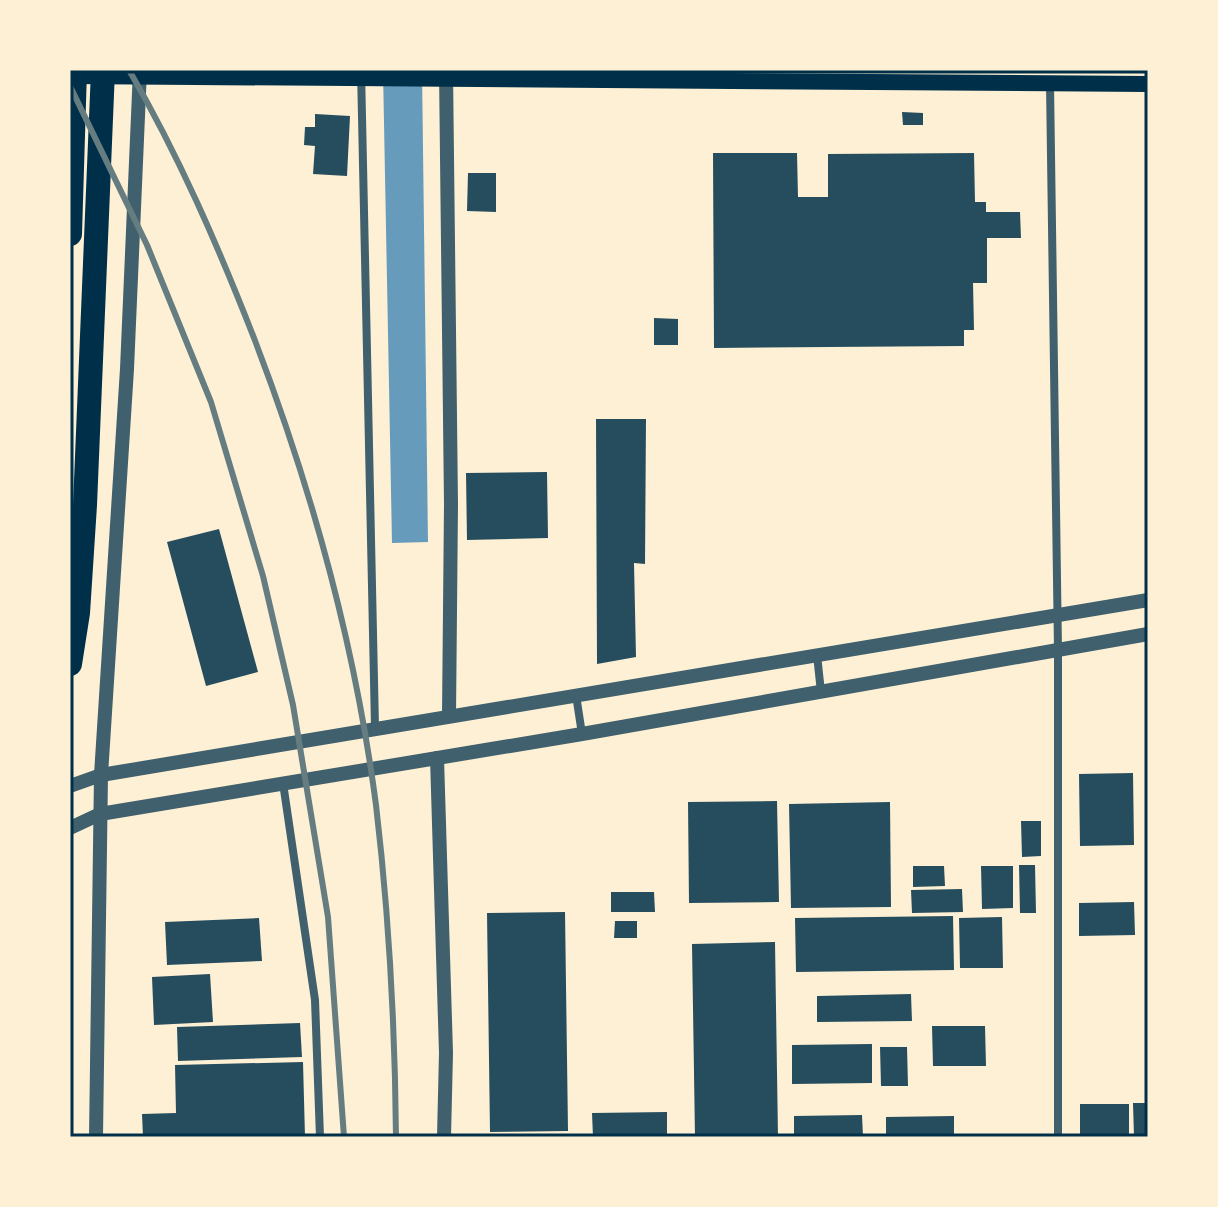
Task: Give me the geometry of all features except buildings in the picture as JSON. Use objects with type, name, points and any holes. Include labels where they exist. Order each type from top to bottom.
[{"type":"highway","points":[[70,234],[75,70]]},
{"type":"highway","points":[[70,664],[78,613],[85,505],[103,70]]},
{"type":"main road","points":[[70,76],[443,76],[1148,84]]},
{"type":"street","points":[[96,1137],[101,775],[127,369],[140,74]]},
{"type":"street","points":[[363,76],[375,727]]},
{"type":"street","points":[[443,76],[451,504],[449,716]]},
{"type":"street","points":[[1050,84],[1058,650],[1058,1137]]},
{"type":"street","points":[[70,786],[101,775],[375,727],[1148,600]]},
{"type":"street","points":[[70,828],[100,814],[582,734],[1148,634]]},
{"type":"street","points":[[817,655],[821,692]]},
{"type":"street","points":[[576,695],[582,734]]},
{"type":"street","points":[[437,758],[446,1053],[444,1137]]},
{"type":"street","points":[[283,783],[315,1000],[320,1137]]},
{"type":"water","points":[[383,70],[422,70],[428,542],[392,543]]},
{"type":"railway","points":[[129,70],[181,168],[240,304],[295,452],[329,568],[356,686],[376,805],[390,971],[396,1137]]},
{"type":"railway","points":[[70,86],[147,245],[211,402],[263,576],[293,705],[328,917],[344,1137]]}]
